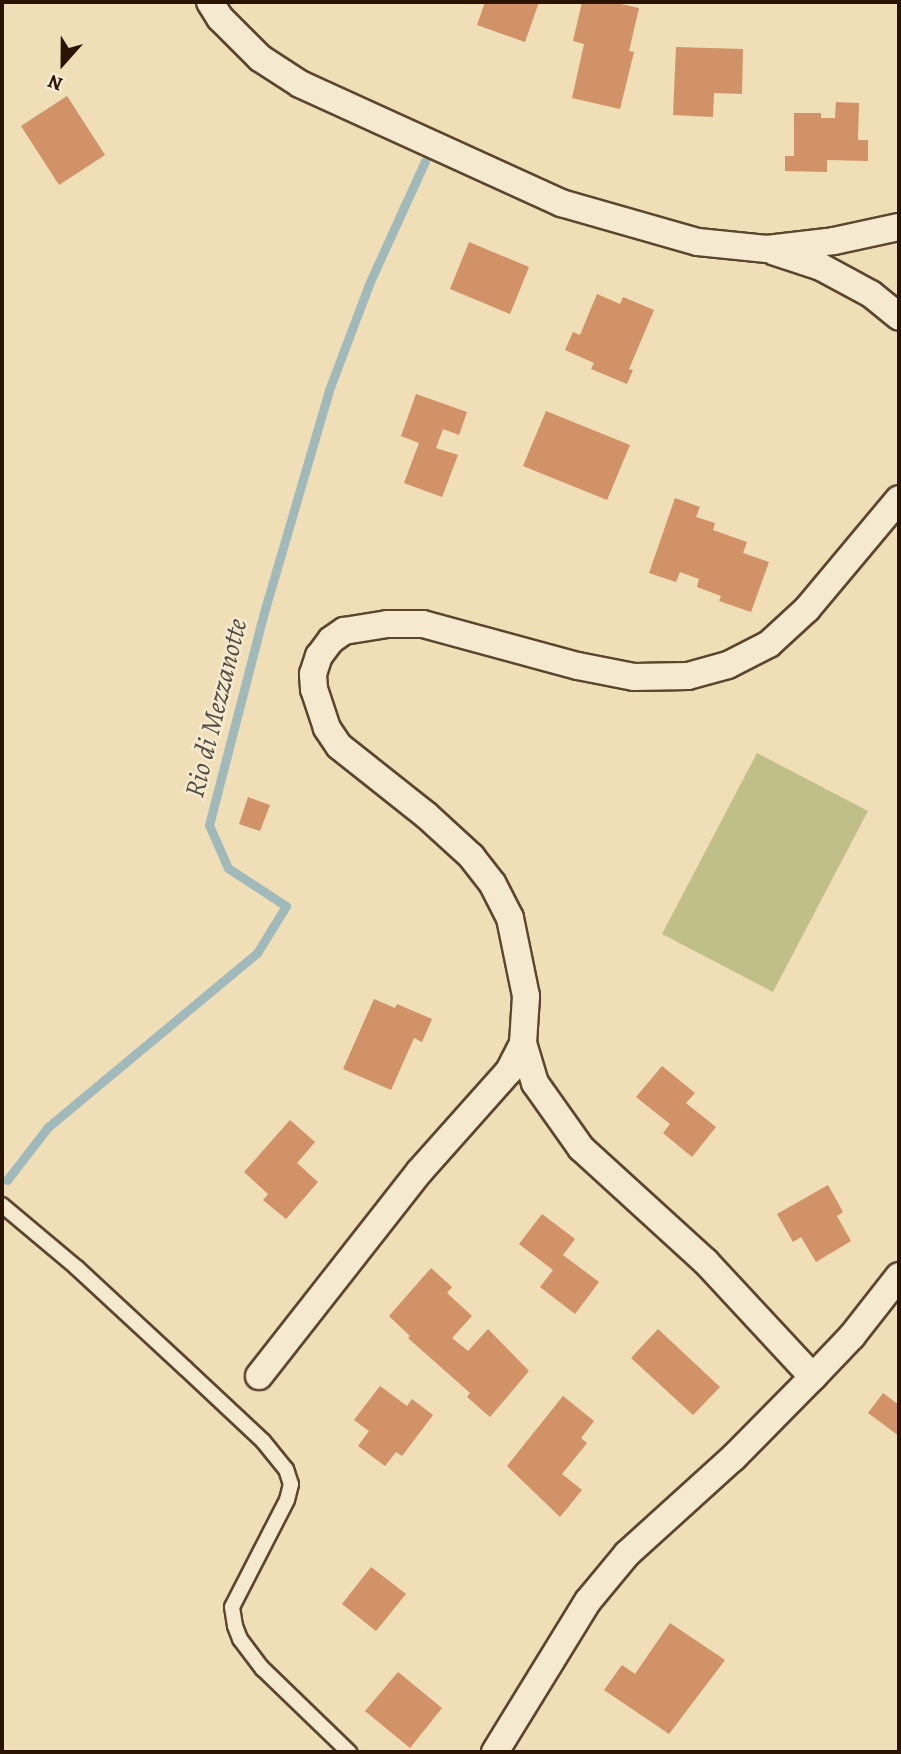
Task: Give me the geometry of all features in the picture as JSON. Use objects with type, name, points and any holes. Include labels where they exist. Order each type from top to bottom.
[{"type":"street","points":[[210,2],[220,18],[260,58],[300,84],[561,203],[698,242],[767,249],[834,241],[899,227]]},
{"type":"street","points":[[767,249],[821,267],[871,294],[899,317]]},
{"type":"street","points":[[813,1377],[706,1262],[581,1148],[536,1083],[523,1044],[526,996],[510,918],[492,883],[472,857],[426,815],[339,746],[327,728],[314,689],[313,674],[319,656],[331,640],[344,631],[387,624],[423,624],[578,666],[634,677],[688,676],[715,668],[769,644],[807,609],[899,499]]},
{"type":"street","points":[[259,1376],[419,1172],[509,1071],[523,1044]]},
{"type":"street","points":[[495,1752],[588,1601],[627,1554],[733,1458],[813,1377],[852,1336],[899,1276]]},
{"type":"lane","points":[[2,1205],[77,1268],[185,1368],[263,1441],[286,1469],[291,1484],[287,1500],[232,1607],[235,1626],[240,1639],[263,1669],[349,1752]]},
{"type":"shaded area","points":[[757,753],[868,811],[773,992],[662,934]]},
{"type":"building","points":[[485,2],[539,2],[525,42],[477,25]]},
{"type":"building","points":[[582,2],[612,2],[639,8],[629,51],[634,52],[620,109],[572,98],[584,44],[573,41]]},
{"type":"building","points":[[676,47],[743,49],[742,94],[714,93],[713,117],[673,115]]},
{"type":"building","points":[[67,96],[105,155],[59,185],[21,126]]},
{"type":"building","points":[[836,102],[859,103],[858,140],[868,140],[868,161],[827,160],[827,172],[785,171],[785,156],[794,156],[794,113],[821,113],[821,118],[835,118]]},
{"type":"building","points":[[469,242],[529,267],[510,314],[450,289]]},
{"type":"building","points":[[597,294],[620,304],[623,297],[654,310],[629,369],[633,370],[627,384],[591,369],[594,363],[565,350],[573,332],[580,335]]},
{"type":"building","points":[[416,394],[467,412],[459,435],[443,429],[436,448],[458,455],[442,497],[404,483],[419,443],[401,436]]},
{"type":"building","points":[[546,411],[630,445],[607,500],[523,466]]},
{"type":"building","points":[[675,498],[700,507],[696,517],[715,523],[713,530],[747,542],[743,553],[769,562],[751,612],[719,601],[721,596],[697,587],[699,579],[680,572],[676,582],[649,573]]},
{"type":"building","points":[[248,797],[270,805],[260,831],[239,824]]},
{"type":"building","points":[[374,999],[395,1008],[397,1004],[432,1019],[422,1042],[414,1038],[391,1090],[343,1069]]},
{"type":"building","points":[[662,1066],[695,1093],[686,1103],[716,1127],[692,1157],[663,1133],[670,1124],[636,1097]]},
{"type":"building","points":[[290,1120],[315,1142],[297,1163],[318,1182],[286,1219],[263,1200],[268,1194],[244,1172]]},
{"type":"building","points":[[828,1185],[843,1212],[837,1216],[851,1241],[816,1262],[801,1237],[793,1242],[777,1214]]},
{"type":"building","points":[[542,1214],[575,1239],[563,1255],[599,1282],[575,1314],[540,1287],[553,1270],[519,1244]]},
{"type":"building","points":[[431,1268],[452,1287],[447,1293],[472,1316],[452,1338],[468,1351],[488,1329],[529,1371],[490,1417],[467,1397],[470,1393],[408,1338],[410,1336],[389,1316]]},
{"type":"building","points":[[658,1329],[720,1387],[693,1415],[631,1358]]},
{"type":"building","points":[[380,1386],[407,1406],[412,1399],[433,1415],[402,1456],[396,1452],[385,1466],[358,1446],[369,1431],[354,1420]]},
{"type":"building","points":[[883,1393],[899,1405],[899,1436],[868,1413]]},
{"type":"building","points":[[563,1396],[594,1421],[581,1438],[587,1443],[562,1474],[582,1490],[560,1517],[507,1466]]},
{"type":"building","points":[[371,1567],[406,1594],[376,1631],[342,1604]]},
{"type":"building","points":[[670,1623],[725,1660],[669,1734],[604,1690],[622,1665],[635,1674]]},
{"type":"building","points":[[398,1672],[442,1708],[410,1748],[365,1711]]},
{"type":"waterway","name":"Rio di Mezzanotte","points":[[7,1180],[48,1127],[257,953],[286,906],[228,868],[209,825],[263,616],[329,390],[369,284],[425,161]]}]
